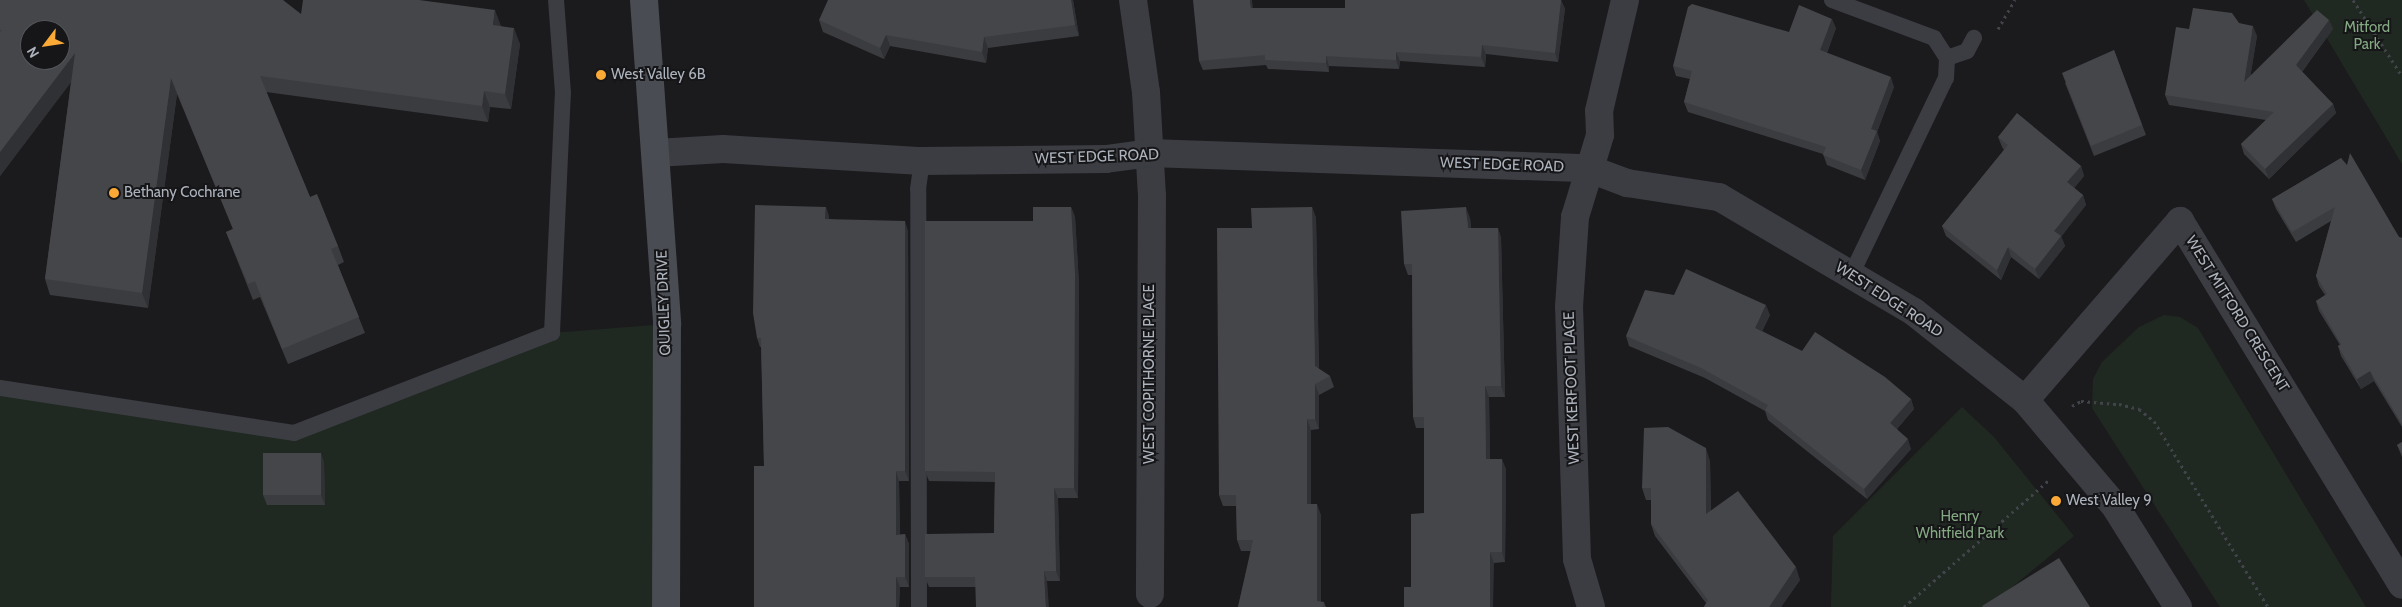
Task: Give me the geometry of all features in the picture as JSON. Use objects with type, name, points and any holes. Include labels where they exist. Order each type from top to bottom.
[{"type":"street","name":"QUIGLEY DRIVE","points":[[644,0],[667,324],[666,607]]},
{"type":"street","name":"WEST COPITHORNE PLACE","points":[[1133,0],[1150,153],[1150,594]]},
{"type":"street","name":"WEST KERFOOT PLACE","points":[[1590,607],[1577,559],[1569,307],[1575,217],[1587,168],[1600,135],[1599,111],[1625,0]]},
{"type":"street","name":"WEST EDGE ROAD","points":[[656,153],[724,149],[922,161],[1106,158],[1150,153],[1587,168],[1627,183],[1719,198],[1852,273],[1914,312],[2025,400],[2115,506],[2178,607]]},
{"type":"street","name":"WEST MITFORD CRESCENT","points":[[2025,400],[2180,221],[2402,584]]},
{"type":"lane","points":[[0,388],[294,433],[552,332],[563,93],[556,0]]},
{"type":"lane","points":[[1832,0],[1934,38],[1947,58],[1946,78],[1852,273]]},
{"type":"lane","points":[[1947,58],[1967,51],[1974,38]]},
{"type":"lane","points":[[920,607],[918,189],[922,161]]},
{"type":"path","points":[[2353,0],[2402,76]]},
{"type":"path","points":[[2081,401],[2138,408],[2154,421],[2268,607]]},
{"type":"path","points":[[1904,607],[2050,480]]},
{"type":"green space","name":"Mitford Park","points":[[2304,0],[2402,0],[2402,164]]},
{"type":"green space","points":[[2164,315],[2180,317],[2198,328],[2366,607],[2220,607],[2092,408],[2093,379],[2102,362],[2139,327]]},
{"type":"green space","points":[[667,324],[666,607],[0,607],[0,388],[294,433],[552,333]]},
{"type":"green space","name":"Henry Whitfield Park","points":[[1962,407],[1994,437],[2074,536],[1988,607],[1831,607],[1833,536]]},
{"type":"building","name":"Bethany Cochrane","points":[[0,0],[283,0],[301,14],[303,0],[419,0],[495,10],[493,25],[514,28],[505,94],[484,91],[482,106],[260,76],[310,197],[317,194],[338,246],[331,249],[359,317],[282,349],[255,281],[248,284],[226,232],[233,229],[171,78],[142,293],[45,279],[75,53],[70,60],[70,20],[20,20],[20,70],[62,70],[0,152],[0,32],[2,30],[0,30]]},
{"type":"building","points":[[828,0],[1071,0],[1075,25],[984,37],[982,52],[886,35],[880,48],[819,20]]},
{"type":"building","points":[[1193,0],[1250,0],[1251,8],[1345,8],[1345,0],[1561,0],[1555,53],[1482,45],[1481,57],[1396,52],[1396,60],[1326,56],[1326,63],[1265,60],[1265,55],[1199,61]]},
{"type":"building","points":[[1692,4],[1789,32],[1799,5],[1832,19],[1820,50],[1891,77],[1871,129],[1877,131],[1861,170],[1823,155],[1826,147],[1684,102],[1692,71],[1673,66],[1688,7]]},
{"type":"building","points":[[2193,8],[2232,13],[2239,23],[2253,26],[2244,82],[2317,10],[2329,20],[2296,65],[2333,104],[2265,169],[2241,144],[2274,112],[2165,95],[2176,27],[2189,29]]},
{"type":"building","points":[[2114,50],[2142,125],[2091,146],[2062,73]]},
{"type":"building","points":[[2017,113],[2081,166],[2067,182],[2083,195],[2054,231],[2061,236],[2035,269],[2008,247],[1997,270],[1942,226],[2008,145],[1998,137]]},
{"type":"building","points":[[2350,153],[2399,237],[2402,238],[2402,424],[2370,371],[2357,379],[2338,346],[2341,344],[2316,301],[2327,294],[2316,276],[2335,207],[2292,232],[2272,199],[2341,158],[2347,165]]},
{"type":"building","points":[[755,205],[826,207],[825,219],[905,221],[905,471],[896,471],[896,535],[905,534],[905,577],[896,577],[896,607],[754,607],[754,466],[764,466],[761,338],[757,338],[753,313]]},
{"type":"building","points":[[1033,207],[1071,207],[1075,274],[1074,488],[1054,488],[1056,571],[1044,571],[1046,607],[976,607],[975,577],[925,577],[925,534],[994,533],[995,472],[925,471],[925,221],[1033,221]]},
{"type":"building","points":[[1312,207],[1315,366],[1330,376],[1315,384],[1315,419],[1307,419],[1307,504],[1317,504],[1317,601],[1324,602],[1323,607],[1238,607],[1253,540],[1237,540],[1236,495],[1219,495],[1217,228],[1252,228],[1251,208]]},
{"type":"building","points":[[1466,207],[1468,228],[1498,228],[1501,386],[1485,386],[1486,459],[1502,459],[1502,552],[1490,552],[1490,607],[1404,607],[1404,587],[1411,587],[1411,514],[1424,513],[1424,417],[1413,417],[1412,264],[1404,264],[1401,211]]},
{"type":"building","points":[[1686,269],[1766,305],[1755,328],[1802,351],[1815,332],[1885,377],[1911,399],[1890,423],[1908,439],[1864,489],[1765,410],[1768,405],[1701,368],[1626,336],[1645,290],[1674,295]]},
{"type":"building","points":[[1668,427],[1706,448],[1706,514],[1738,491],[1796,567],[1769,607],[1704,607],[1708,600],[1651,524],[1651,488],[1642,488],[1644,428]]},
{"type":"building","points":[[2402,442],[2402,453],[2397,445]]},
{"type":"building","points":[[263,453],[321,453],[321,495],[263,495]]},
{"type":"building","points":[[2059,558],[2090,607],[1982,606]]},
{"type":"place","name":"West Valley 6B","points":[[601,75]]},
{"type":"place","name":"Bethany Cochrane","points":[[114,193]]},
{"type":"place","name":"West Valley 9","points":[[2056,501]]}]
